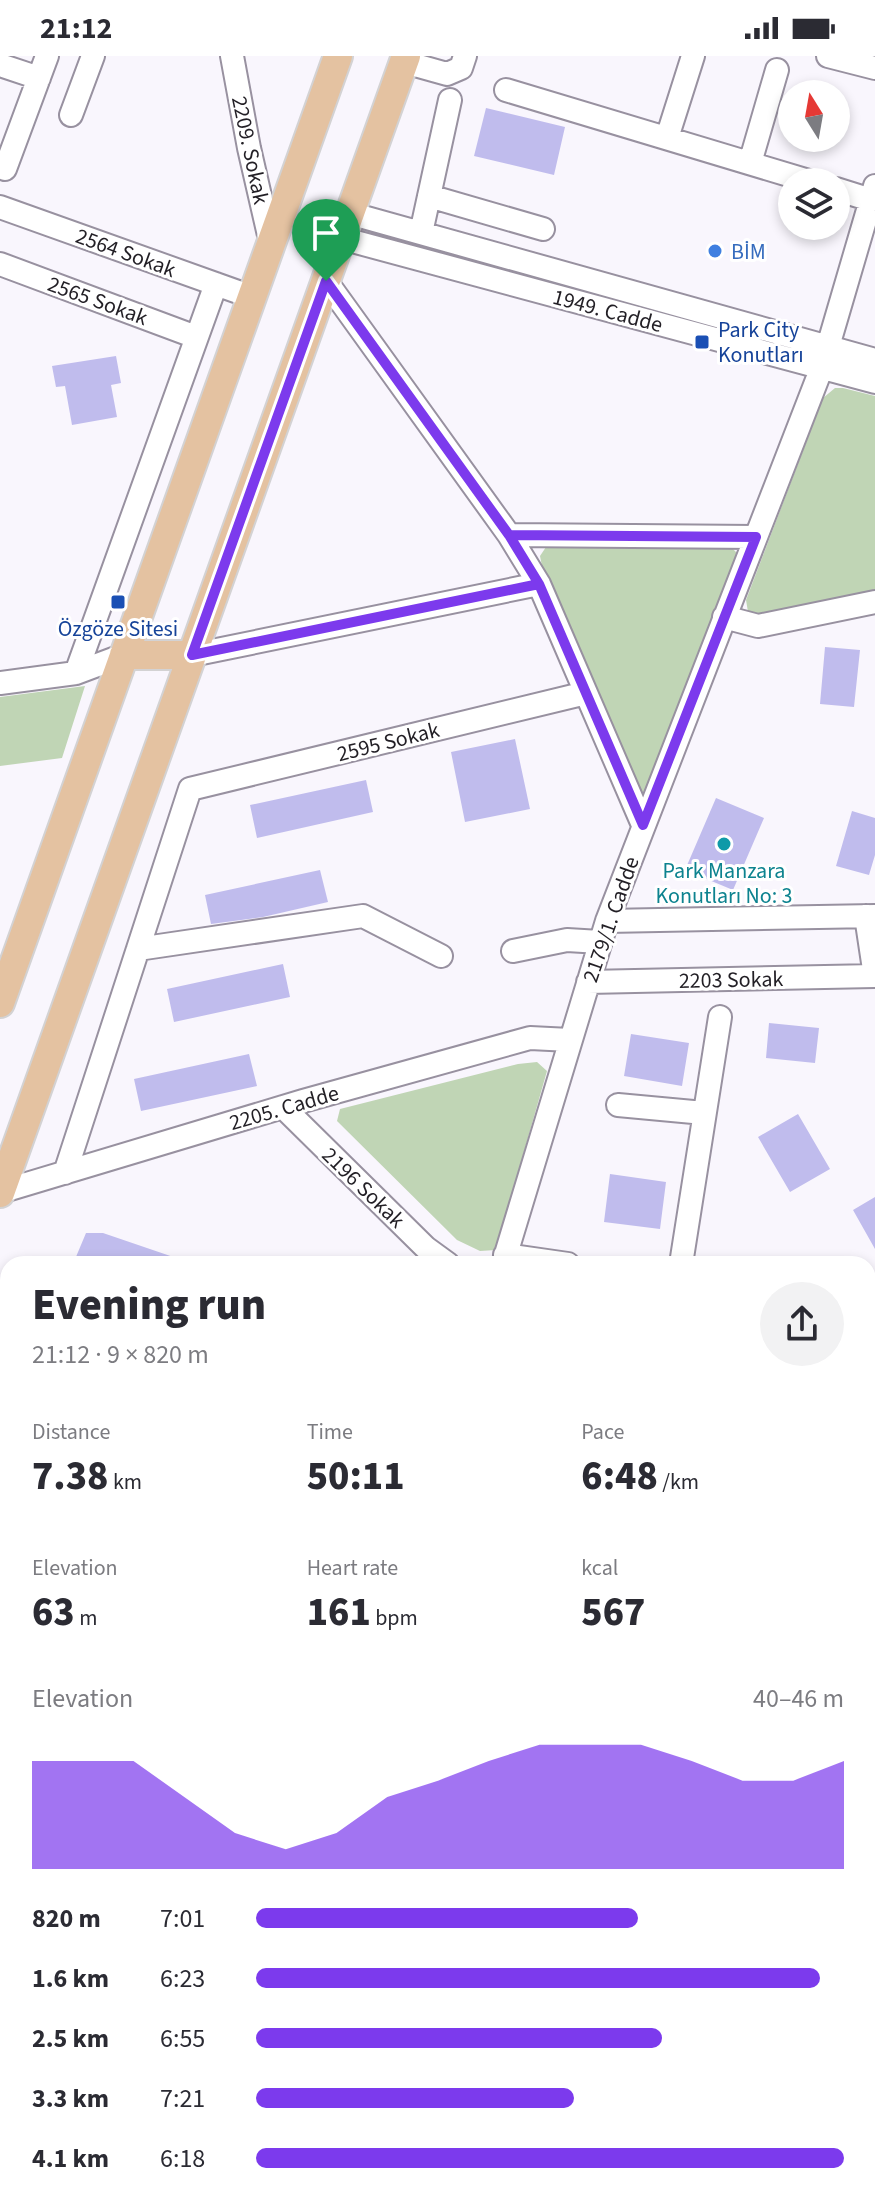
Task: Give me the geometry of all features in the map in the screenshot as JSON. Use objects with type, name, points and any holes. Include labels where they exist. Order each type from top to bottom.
[{"type":"main road","points":[[0,1003],[338,56]]},
{"type":"main road","points":[[0,1193],[405,59]]},
{"type":"main road","points":[[124,655],[192,655]]},
{"type":"street","points":[[71,115],[93,56]]},
{"type":"street","name":"2209. Sokak","points":[[232,56],[271,244]]},
{"type":"street","points":[[405,59],[447,74],[461,68],[465,56]]},
{"type":"street","points":[[667,138],[693,56]]},
{"type":"street","points":[[828,56],[875,68]]},
{"type":"street","points":[[0,65],[40,63],[5,169]]},
{"type":"street","points":[[750,163],[777,70]]},
{"type":"street","points":[[506,90],[778,172]]},
{"type":"street","points":[[421,233],[450,100]]},
{"type":"street","points":[[850,191],[873,193]]},
{"type":"street","name":"2179/1. Cadde","points":[[505,1256],[604,932],[825,357],[873,193]]},
{"type":"street","points":[[429,196],[543,229]]},
{"type":"street","name":"2564 Sokak","points":[[0,207],[252,297]]},
{"type":"street","name":"1949. Cadde","points":[[345,226],[421,233],[825,357],[875,382]]},
{"type":"street","name":"1949. Cadde","points":[[345,226],[825,357],[875,360]]},
{"type":"street","name":"2565 Sokak","points":[[0,264],[196,337]]},
{"type":"street","points":[[326,281],[509,535],[539,584],[643,825]]},
{"type":"street","points":[[76,673],[216,284]]},
{"type":"street","points":[[509,535],[756,537]]},
{"type":"street","points":[[192,655],[539,584]]},
{"type":"street","points":[[724,617],[758,626],[875,602]]},
{"type":"street","points":[[0,683],[76,673],[124,655]]},
{"type":"street","name":"2595 Sokak","points":[[138,949],[190,789],[586,693]]},
{"type":"street","points":[[65,1173],[138,949],[363,916],[441,956]]},
{"type":"street","points":[[513,951],[604,932],[870,916],[875,976]]},
{"type":"street","name":"2203 Sokak","points":[[588,982],[875,976]]},
{"type":"street","points":[[682,1256],[720,1017]]},
{"type":"street","name":"2205. Cadde","points":[[0,1193],[283,1107],[530,1038],[570,1040]]},
{"type":"street","points":[[618,1105],[704,1113]]},
{"type":"street","name":"2196 Sokak","points":[[283,1107],[437,1256]]},
{"type":"green space","points":[[835,388],[875,396],[875,594],[754,616],[748,612],[746,600],[823,398]]},
{"type":"green space","points":[[548,544],[729,545],[739,555],[646,793],[642,792],[542,566],[540,556]]},
{"type":"green space","points":[[85,686],[62,758],[0,766],[0,697]]},
{"type":"green space","points":[[537,1062],[547,1071],[496,1250],[480,1251],[457,1240],[337,1121],[340,1109],[518,1064]]},
{"type":"building","points":[[486,108],[565,127],[554,175],[474,156]]},
{"type":"building","points":[[116,356],[121,383],[111,385],[117,417],[72,425],[65,386],[56,387],[52,366]]},
{"type":"building","points":[[825,647],[860,650],[854,707],[820,704]]},
{"type":"building","points":[[515,739],[530,809],[465,822],[451,752]]},
{"type":"building","points":[[366,780],[373,812],[257,838],[250,805]]},
{"type":"building","name":"Park Manzara Konutları No: 3","points":[[716,798],[764,818],[733,890],[685,870]]},
{"type":"building","points":[[852,811],[875,818],[875,855],[869,875],[836,866]]},
{"type":"building","points":[[320,870],[328,902],[263,917],[211,924],[205,895]]},
{"type":"building","points":[[283,964],[290,997],[174,1022],[167,989]]},
{"type":"building","points":[[769,1023],[819,1028],[815,1063],[766,1058]]},
{"type":"building","points":[[631,1034],[689,1043],[682,1086],[624,1076]]},
{"type":"building","points":[[249,1054],[257,1086],[141,1111],[134,1079]]},
{"type":"building","points":[[798,1114],[830,1169],[790,1192],[758,1137]]},
{"type":"building","points":[[610,1174],[666,1182],[660,1229],[604,1222]]},
{"type":"building","points":[[875,1197],[875,1249],[853,1210]]},
{"type":"building","points":[[86,1233],[103,1233],[170,1256],[76,1256]]},
{"type":"place","name":"BİM","points":[[715,251]]},
{"type":"place","name":"Park City Konutları","points":[[702,342]]},
{"type":"place","name":"Özgöze Sitesi","points":[[118,602]]},
{"type":"place","name":"Park Manzara Konutları No: 3","points":[[724,844]]},
{"type":"route","points":[[326,281],[192,655],[539,584],[509,535],[756,537],[643,825],[539,584],[509,535],[326,281]]}]
